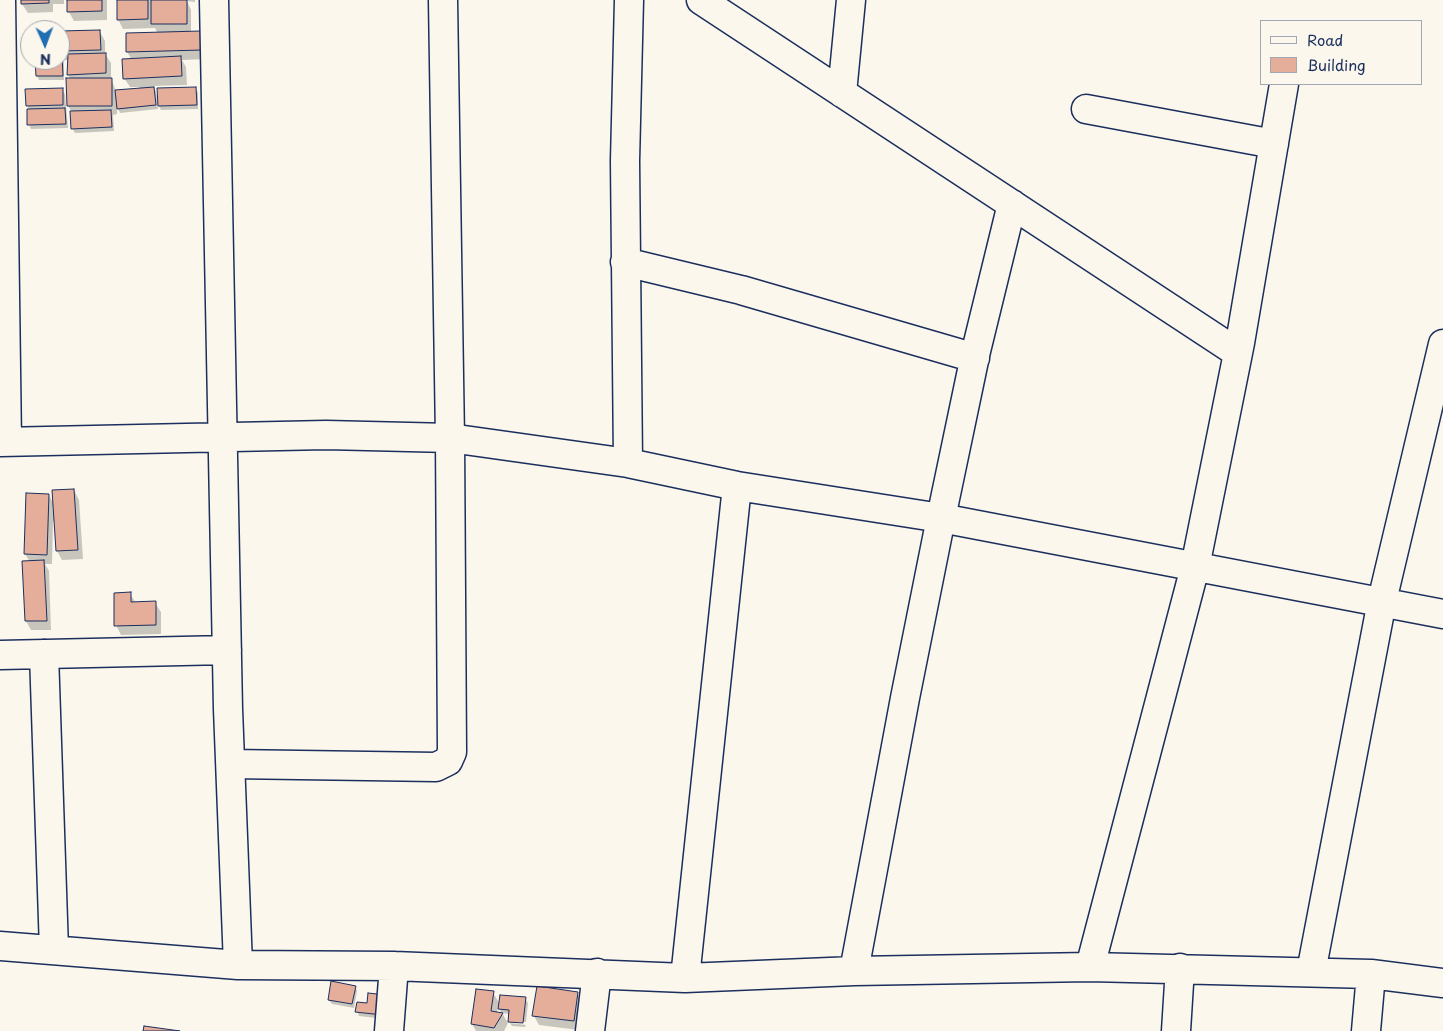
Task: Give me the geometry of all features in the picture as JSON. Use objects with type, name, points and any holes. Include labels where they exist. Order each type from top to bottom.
[{"type":"street","points":[[1,0],[3,442],[326,435],[450,438],[628,463],[737,486],[941,518],[1443,614]]},
{"type":"street","points":[[214,0],[227,650],[238,966]]},
{"type":"street","points":[[231,764],[436,767],[448,761],[452,752],[450,438],[443,0]]},
{"type":"street","points":[[628,463],[625,161],[629,0]]},
{"type":"street","points":[[701,0],[1238,353]]},
{"type":"street","points":[[842,93],[852,0]]},
{"type":"street","points":[[1090,967],[1195,566],[1238,353],[1284,85]]},
{"type":"street","points":[[1086,109],[1274,144]]},
{"type":"street","points":[[854,972],[904,698],[941,518],[975,358],[1012,204]]},
{"type":"street","points":[[625,262],[741,290],[975,358]]},
{"type":"street","points":[[1311,972],[1382,602],[1443,344]]},
{"type":"street","points":[[685,978],[737,486]]},
{"type":"street","points":[[0,655],[227,650]]},
{"type":"street","points":[[44,654],[54,950]]},
{"type":"street","points":[[0,946],[238,966],[394,966],[685,978],[1090,967],[1371,974],[1443,983]]},
{"type":"street","points":[[390,1031],[394,966]]},
{"type":"street","points":[[1176,1031],[1180,968]]},
{"type":"street","points":[[590,1031],[597,974]]},
{"type":"street","points":[[1366,1031],[1371,974]]},
{"type":"building","points":[[21,0],[49,0],[49,3],[21,4]]},
{"type":"building","points":[[67,0],[102,0],[102,11],[67,12]]},
{"type":"building","points":[[117,0],[148,0],[148,19],[117,20]]},
{"type":"building","points":[[151,0],[187,0],[187,24],[151,24]]},
{"type":"building","points":[[100,30],[101,50],[70,51],[70,31]]},
{"type":"building","points":[[201,31],[203,50],[126,52],[126,33]]},
{"type":"building","points":[[106,53],[106,73],[67,75],[67,70],[70,70],[70,54]]},
{"type":"building","points":[[181,56],[182,76],[123,79],[122,59]]},
{"type":"building","points":[[36,70],[63,70],[63,76],[36,76]]},
{"type":"building","points":[[66,78],[112,78],[112,106],[67,106]]},
{"type":"building","points":[[154,87],[156,105],[117,109],[115,90]]},
{"type":"building","points":[[196,87],[197,105],[158,106],[157,88]]},
{"type":"building","points":[[63,88],[63,105],[26,106],[25,89]]},
{"type":"building","points":[[65,108],[66,124],[27,125],[27,109]]},
{"type":"building","points":[[111,110],[112,127],[71,129],[70,111]]},
{"type":"building","points":[[74,489],[78,550],[56,551],[52,490]]},
{"type":"building","points":[[26,493],[49,494],[47,555],[24,554]]},
{"type":"building","points":[[44,560],[47,621],[25,621],[22,561]]},
{"type":"building","points":[[131,592],[131,602],[156,601],[156,625],[114,626],[114,593]]},
{"type":"building","points":[[331,981],[356,986],[352,1004],[328,1000]]},
{"type":"building","points":[[537,986],[578,992],[574,1021],[532,1016]]},
{"type":"building","points":[[476,989],[494,991],[491,1011],[503,1013],[494,1028],[471,1024]]},
{"type":"building","points":[[368,993],[386,995],[383,1015],[355,1012],[357,1002],[367,1003]]},
{"type":"building","points":[[500,995],[526,997],[523,1023],[508,1022],[509,1010],[498,1009]]},
{"type":"building","points":[[144,1026],[180,1031],[143,1031]]}]
